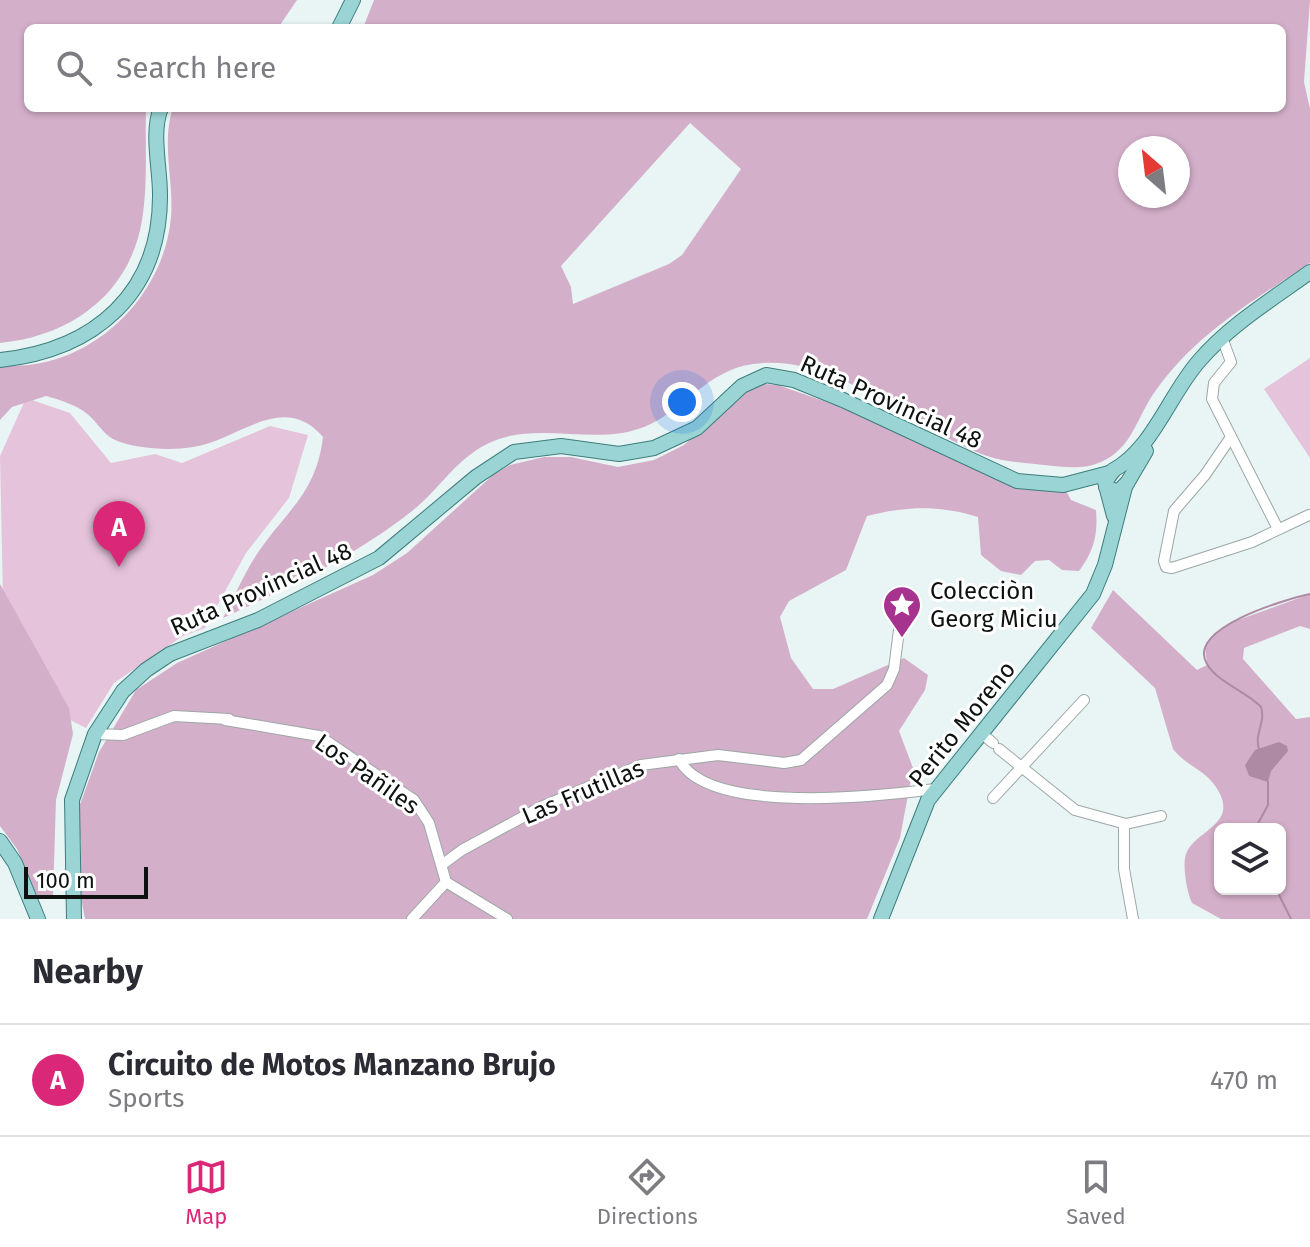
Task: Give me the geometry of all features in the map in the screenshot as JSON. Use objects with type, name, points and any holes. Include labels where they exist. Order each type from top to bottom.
[{"type":"main road","points":[[341,24],[353,0]]},
{"type":"main road","points":[[0,360],[40,356],[81,337],[113,313],[147,273],[155,244],[160,197],[161,112]]},
{"type":"main road","points":[[1115,484],[1181,384],[1223,341],[1310,272]]},
{"type":"main road","points":[[1223,341],[1310,280]]},
{"type":"main road","name":"Ruta Provincial 48","points":[[74,919],[72,800],[95,734],[123,691],[146,670],[191,644],[258,620],[370,563],[503,458],[544,447],[619,454],[654,448],[697,428],[742,386],[766,375],[794,380],[843,400],[1007,478],[1036,485],[1115,484]]},
{"type":"main road","name":"Perito Moreno","points":[[881,919],[923,809],[935,789],[991,742],[1089,601],[1102,573],[1114,524],[1115,484]]},
{"type":"main road","points":[[0,841],[15,863],[38,919]]},
{"type":"street","points":[[1223,341],[1231,362],[1214,383],[1211,395],[1278,529]]},
{"type":"street","points":[[1229,434],[1205,475],[1174,511],[1164,565],[1172,568],[1309,515]]},
{"type":"street","name":"Las Frutillas","points":[[443,864],[466,847],[549,803],[633,768],[679,759],[725,755],[784,763],[806,757],[887,685],[893,674],[899,630]]},
{"type":"street","points":[[993,798],[1084,700]]},
{"type":"street","name":"Los Pañiles","points":[[95,734],[123,735],[162,718],[181,715],[225,720],[240,725],[263,725],[324,739],[414,800],[427,818],[446,882]]},
{"type":"street","points":[[991,742],[1072,808],[1124,824],[1161,816]]},
{"type":"street","points":[[679,759],[690,774],[748,796],[866,797],[935,789]]},
{"type":"street","points":[[1124,824],[1124,873],[1133,919]]},
{"type":"street","points":[[412,919],[446,882],[507,919]]},
{"type":"shaded area","points":[[0,0],[297,0],[281,24],[24,24],[24,112],[146,112],[144,206],[135,246],[111,290],[73,321],[26,339],[0,343]]},
{"type":"shaded area","points":[[374,0],[1310,0],[1304,82],[1310,109],[1310,263],[1226,320],[1188,353],[1154,393],[1127,441],[1101,462],[1066,467],[994,458],[959,444],[844,381],[784,363],[753,364],[722,374],[644,427],[605,435],[525,434],[487,444],[466,458],[422,503],[390,528],[297,583],[223,618],[254,559],[308,486],[323,437],[308,424],[292,418],[276,418],[193,447],[141,447],[113,439],[81,410],[46,396],[12,407],[0,420],[0,365],[31,365],[61,357],[89,344],[114,326],[136,303],[153,277],[165,248],[171,217],[168,134],[172,112],[1286,112],[1286,24],[365,24]],"holes":[[[690,123],[741,169],[682,255],[669,264],[573,304],[571,287],[561,266]]]},
{"type":"shaded area","points":[[1310,358],[1310,458],[1264,389]]},
{"type":"shaded area","points":[[764,384],[778,385],[929,438],[1045,490],[1053,492],[1063,485],[1071,500],[1096,510],[1094,542],[1079,571],[1062,570],[1049,560],[1035,561],[1021,575],[1001,571],[981,555],[978,517],[923,508],[867,516],[846,570],[789,601],[780,617],[791,658],[813,689],[833,689],[904,658],[928,675],[925,690],[899,731],[913,768],[900,838],[867,919],[85,919],[78,882],[81,844],[77,813],[99,752],[136,690],[177,663],[373,575],[407,553],[493,475],[510,465],[544,457],[571,457],[618,467],[654,460],[684,445],[744,392]]},
{"type":"shaded area","points":[[26,398],[70,413],[111,463],[155,454],[182,463],[270,426],[308,435],[289,498],[246,553],[205,628],[183,636],[114,683],[86,728],[29,699],[4,645],[0,456]]},
{"type":"shaded area","points":[[0,584],[69,708],[73,734],[56,800],[53,896],[42,898],[36,894],[17,849],[0,826]]},
{"type":"shaded area","points":[[1113,590],[1197,670],[1207,665],[1205,647],[1211,637],[1230,623],[1310,594],[1310,629],[1300,626],[1244,648],[1243,659],[1296,719],[1310,717],[1310,919],[1221,919],[1192,903],[1186,878],[1186,854],[1198,838],[1214,825],[1214,895],[1286,895],[1286,823],[1216,823],[1223,810],[1222,800],[1211,781],[1173,749],[1155,688],[1091,628]]},
{"type":"shaded area","points":[[1279,742],[1287,746],[1288,751],[1271,771],[1268,782],[1249,776],[1245,765],[1255,750]]},
{"type":"waterway","points":[[1259,749],[1261,707],[1212,671],[1204,651],[1224,627],[1242,617],[1310,594]]},
{"type":"waterway","points":[[1258,823],[1268,805],[1268,782]]},
{"type":"waterway","points":[[1279,895],[1291,919]]},
{"type":"place","name":"Circuito de Motos Manzano Brujo","points":[[119,567]]},
{"type":"place","name":"Colecciòn Georg Miciu","points":[[902,639]]}]
